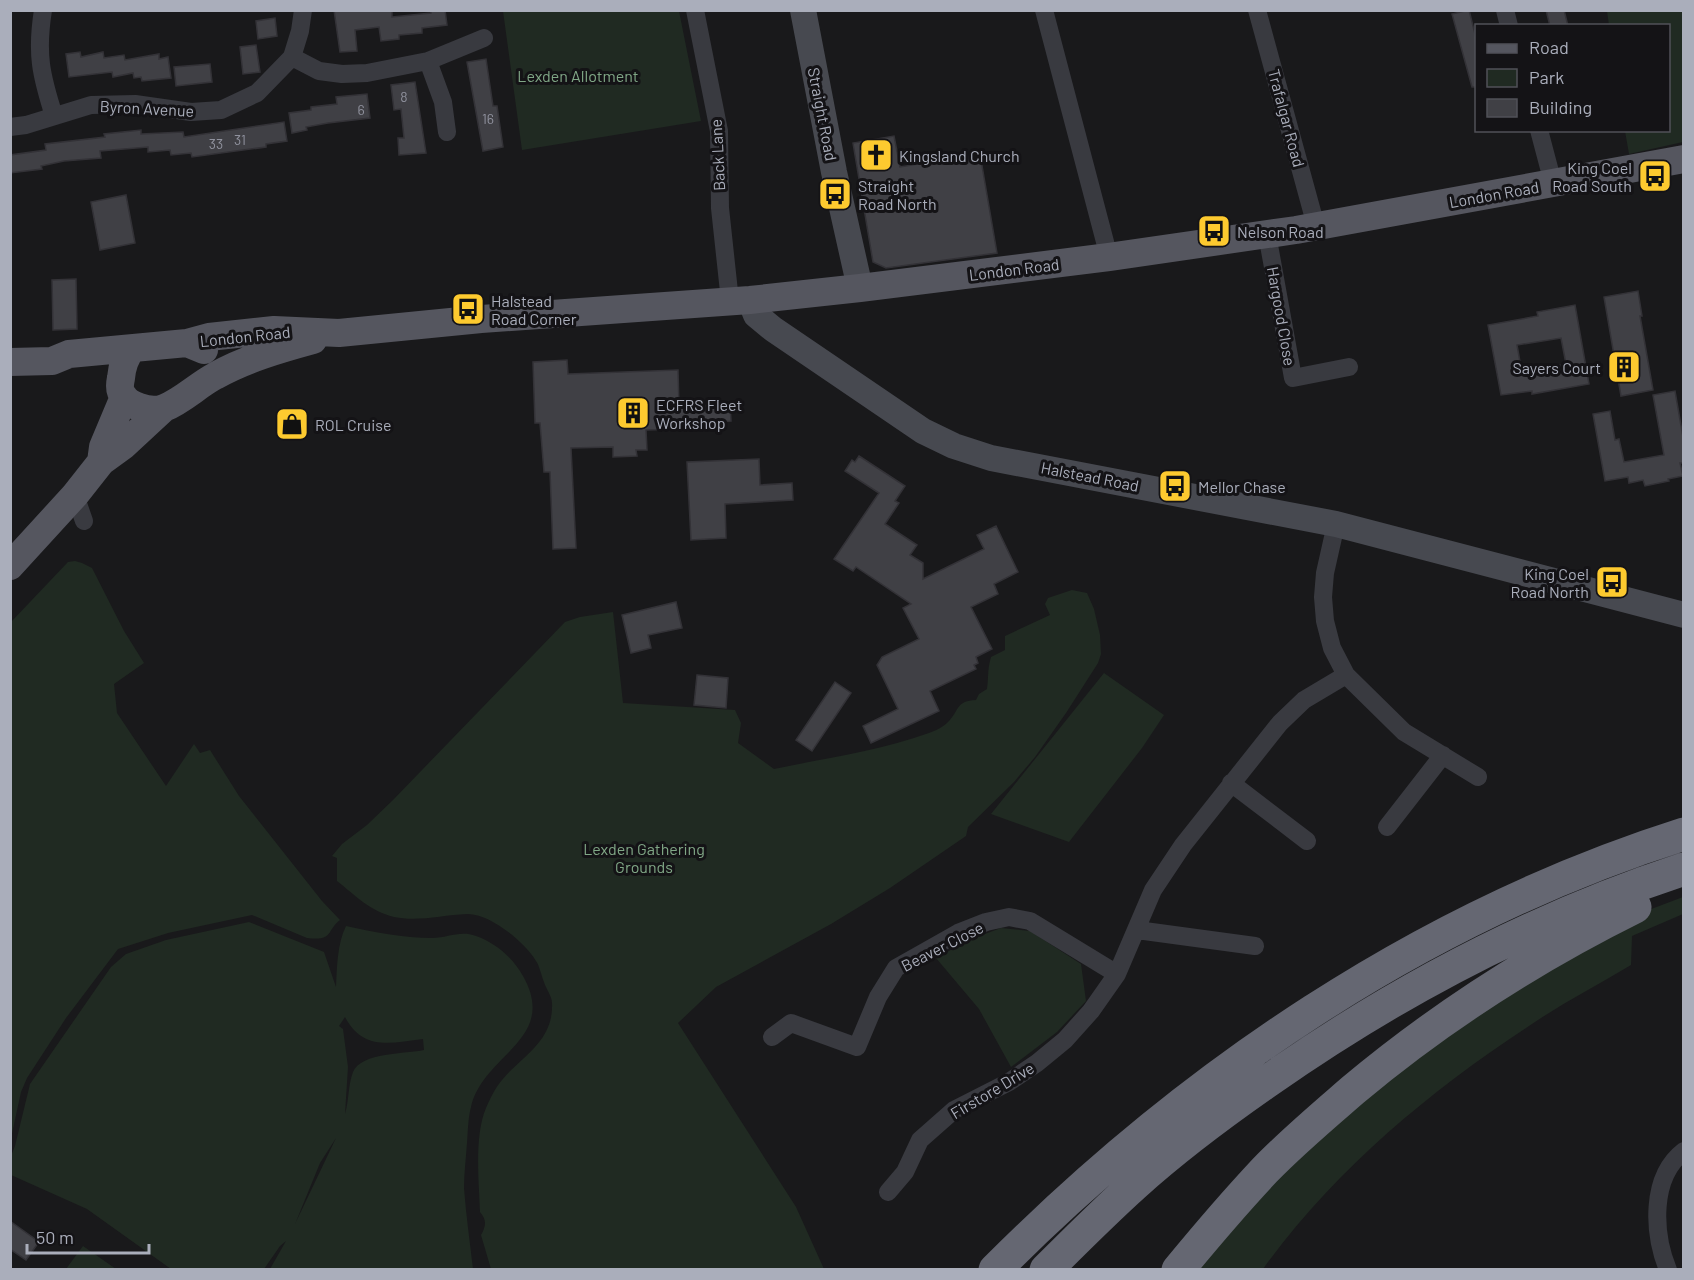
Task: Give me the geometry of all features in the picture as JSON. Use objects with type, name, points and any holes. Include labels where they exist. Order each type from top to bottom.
[{"type":"highway","points":[[995,1269],[1120,1154],[1173,1111],[1217,1077],[1334,998],[1405,956],[1481,916],[1561,879],[1683,834]]},
{"type":"highway","points":[[1046,1269],[1135,1184],[1196,1134],[1238,1102],[1355,1023],[1503,942],[1568,913],[1683,869]]},
{"type":"highway","points":[[1178,1269],[1275,1161],[1326,1113],[1420,1036],[1487,990],[1585,932],[1644,902],[1683,887]]},
{"type":"main road","name":"London Road","points":[[52,361],[69,354],[187,343],[209,337],[274,330],[339,333],[481,319],[740,301],[860,288],[1109,257],[1267,234],[1683,159]]},
{"type":"main road","name":"London Road","points":[[101,462],[123,446],[164,408],[216,375],[278,349],[339,333]]},
{"type":"main road","points":[[187,343],[207,352],[212,358],[216,375]]},
{"type":"main road","points":[[10,566],[80,508],[101,462],[103,447],[122,391],[124,363],[132,349]]},
{"type":"main road","points":[[10,362],[52,361],[69,367],[102,372],[144,409],[164,408]]},
{"type":"street","points":[[43,10],[39,34],[39,57],[42,79],[54,116]]},
{"type":"street","name":"Byron Avenue","points":[[10,127],[26,125],[91,105],[113,104],[191,112],[221,110],[257,93],[292,57],[300,31],[303,10]]},
{"type":"street","name":"Back Lane","points":[[695,10],[719,131],[720,208],[740,301]]},
{"type":"street","name":"Straight Road","points":[[803,10],[834,172],[860,288]]},
{"type":"street","points":[[1044,10],[1109,257]]},
{"type":"street","name":"Trafalgar Road","points":[[1257,10],[1316,226]]},
{"type":"street","points":[[292,57],[319,70],[342,74],[367,73],[428,61],[484,38]]},
{"type":"street","points":[[428,61],[443,102],[447,132]]},
{"type":"street","points":[[1540,132],[1553,183]]},
{"type":"street","name":"Hargood Close","points":[[1267,234],[1293,378],[1349,367]]},
{"type":"street","name":"Halstead Road","points":[[740,301],[773,329],[848,382],[923,431],[954,446],[991,458],[1336,524],[1683,615]]},
{"type":"street","points":[[1336,524],[1325,573],[1323,597],[1325,621],[1332,648],[1346,675],[1404,732],[1478,777]]},
{"type":"street","name":"Firstore Drive","points":[[888,1192],[905,1172],[920,1140],[954,1110],[1009,1082],[1037,1063],[1065,1040],[1091,1011],[1117,974],[1153,890],[1189,836],[1280,723],[1304,700],[1346,675]]},
{"type":"street","points":[[1387,827],[1443,755]]},
{"type":"street","points":[[1231,783],[1307,841]]},
{"type":"street","name":"Beaver Close","points":[[772,1037],[791,1023],[857,1047],[878,997],[896,968],[958,933],[986,922],[1009,917],[1030,921],[1117,974]]},
{"type":"street","points":[[1137,930],[1255,946]]},
{"type":"street","points":[[1668,1269],[1659,1236],[1660,1186],[1669,1165],[1683,1151]]},
{"type":"green space","name":"Lexden Allotment","points":[[503,11],[679,11],[701,121],[522,150]]},
{"type":"green space","points":[[1607,11],[1683,11],[1683,142],[1629,154],[1625,132],[1670,132],[1670,24],[1609,24]]},
{"type":"green space","points":[[75,561],[92,568],[124,631],[144,663],[114,684],[117,713],[166,786],[194,744],[200,753],[210,750],[239,796],[322,901],[340,920],[326,937],[316,939],[307,938],[252,915],[168,933],[118,949],[66,1018],[27,1078],[21,1092],[11,1138],[11,622],[68,562]]},
{"type":"green space","name":"Lexden Gathering Grounds","points":[[1072,590],[1087,593],[1094,609],[1100,635],[1101,654],[1098,663],[1035,757],[1014,782],[968,827],[966,836],[890,888],[831,924],[716,987],[678,1023],[796,1207],[824,1269],[491,1269],[481,1235],[485,1223],[480,1212],[478,1173],[482,1119],[499,1083],[535,1047],[548,1028],[551,998],[539,966],[531,953],[496,923],[486,918],[467,914],[421,919],[394,917],[364,902],[337,881],[337,858],[332,856],[342,844],[367,825],[393,800],[565,622],[580,617],[613,612],[623,703],[735,710],[741,723],[738,743],[774,769],[891,745],[929,733],[945,725],[959,706],[976,700],[979,694],[987,689],[991,657],[1005,650],[1005,636],[1050,615],[1045,604],[1048,598]]},
{"type":"green space","points":[[1104,673],[1164,715],[1142,748],[1069,842],[991,814]]},
{"type":"green space","points":[[1683,897],[1683,914],[1632,936],[1631,965],[1551,1011],[1489,1053],[1383,1137],[1319,1200],[1263,1269],[1187,1270],[1393,1060],[1646,911]]},
{"type":"green space","points":[[249,922],[324,952],[336,987],[339,948],[346,926],[421,938],[470,934],[497,947],[509,957],[523,976],[532,998],[532,1016],[526,1032],[489,1073],[478,1089],[470,1111],[464,1188],[473,1269],[270,1269],[286,1241],[264,1269],[171,1269],[87,1209],[11,1175],[11,1156],[30,1084],[111,967],[126,954],[166,940]],"holes":[[[345,1017],[352,1028],[369,1040],[389,1043],[423,1039],[424,1050],[374,1057],[358,1065],[351,1077],[345,1114],[348,1067],[343,1029],[339,1026]],[[336,1138],[295,1224],[320,1163]]]},
{"type":"green space","points":[[1001,928],[1030,931],[1081,964],[1086,1001],[1057,1032],[1011,1067],[979,1009],[936,958],[969,940]]},
{"type":"green space","points":[[83,1246],[116,1269],[66,1269]]},
{"type":"building","points":[[334,10],[392,10],[392,17],[431,13],[431,10],[445,10],[447,25],[422,28],[422,33],[399,35],[399,39],[381,41],[379,27],[355,30],[357,51],[340,52]]},
{"type":"building","points":[[1469,10],[1475,34],[1475,87],[1472,87],[1452,14]]},
{"type":"building","points":[[1546,10],[1564,10],[1568,24],[1550,24]]},
{"type":"building","points":[[275,18],[277,36],[258,39],[256,21]]},
{"type":"building","points":[[256,45],[260,72],[243,74],[240,47]]},
{"type":"building","points":[[80,52],[81,57],[103,52],[104,58],[124,55],[125,60],[159,54],[159,59],[168,57],[171,78],[142,81],[141,77],[134,78],[133,73],[113,77],[112,72],[69,77],[66,54]]},
{"type":"building","points":[[486,59],[493,106],[497,106],[503,147],[483,151],[467,62]]},
{"type":"building","points":[[210,64],[212,82],[176,86],[174,67]]},
{"type":"building","points":[[415,82],[426,153],[399,155],[398,138],[404,138],[401,109],[394,110],[391,85]]},
{"type":"building","points":[[367,94],[370,118],[306,127],[307,130],[292,133],[289,113],[311,110],[311,107],[337,104],[336,97]]},
{"type":"building","points":[[284,122],[287,141],[266,144],[266,147],[192,157],[191,153],[171,155],[170,150],[148,152],[148,147],[100,151],[101,158],[64,161],[41,166],[42,169],[10,173],[10,155],[46,150],[45,144],[141,130],[141,134],[183,132],[184,137]]},
{"type":"building","points":[[894,136],[900,167],[980,154],[997,253],[886,268],[873,262],[853,143]]},
{"type":"building","points":[[126,195],[135,243],[100,250],[91,202]]},
{"type":"building","points":[[76,279],[77,329],[53,330],[52,280]]},
{"type":"building","points":[[1638,291],[1653,390],[1621,396],[1604,297]]},
{"type":"building","points":[[1575,305],[1589,384],[1532,394],[1532,391],[1501,395],[1488,325],[1538,316],[1537,312]],"holes":[[[1561,338],[1566,364],[1522,373],[1517,345]]]},
{"type":"building","name":"ECFRS Fleet Workshop","points":[[567,360],[568,374],[678,370],[679,406],[730,404],[731,421],[680,423],[680,429],[646,430],[647,450],[636,450],[637,456],[613,457],[613,447],[571,448],[576,548],[553,549],[550,472],[544,472],[540,423],[535,423],[533,362]]},
{"type":"building","points":[[1675,391],[1683,437],[1683,463],[1680,463],[1683,476],[1645,486],[1643,480],[1629,483],[1628,477],[1605,481],[1593,414],[1610,411],[1615,440],[1619,439],[1624,462],[1664,455],[1653,395]]},
{"type":"building","points":[[859,456],[905,486],[895,501],[899,503],[885,524],[917,545],[910,555],[923,563],[923,579],[984,549],[977,535],[996,526],[1018,572],[994,584],[998,594],[971,607],[992,649],[976,657],[978,663],[974,665],[976,669],[930,691],[939,711],[871,743],[863,726],[898,709],[877,665],[882,657],[919,639],[903,608],[911,604],[856,567],[853,571],[834,559],[879,493],[845,471],[852,460],[855,462]]},
{"type":"building","points":[[759,459],[760,485],[792,483],[793,500],[725,504],[726,538],[691,540],[687,462]]},
{"type":"building","points":[[676,602],[682,628],[648,635],[651,648],[631,653],[622,615]]},
{"type":"building","points":[[697,675],[728,678],[726,708],[694,705]]},
{"type":"building","points":[[835,682],[851,693],[812,751],[796,740]]},
{"type":"building","points":[[10,1221],[39,1242],[26,1260],[10,1249]]},
{"type":"place","name":"Kingsland Church","points":[[876,155]]},
{"type":"place","name":"King Coel Road South","points":[[1655,176]]},
{"type":"place","name":"Straight Road North","points":[[835,194]]},
{"type":"place","name":"Nelson Road","points":[[1214,231]]},
{"type":"place","name":"Halstead Road Corner","points":[[468,309]]},
{"type":"place","name":"Sayers Court","points":[[1624,367]]},
{"type":"place","name":"ECFRS Fleet Workshop","points":[[633,413]]},
{"type":"place","name":"ROL Cruise","points":[[292,424]]},
{"type":"place","name":"Mellor Chase","points":[[1175,486]]},
{"type":"place","name":"King Coel Road North","points":[[1612,582]]}]
